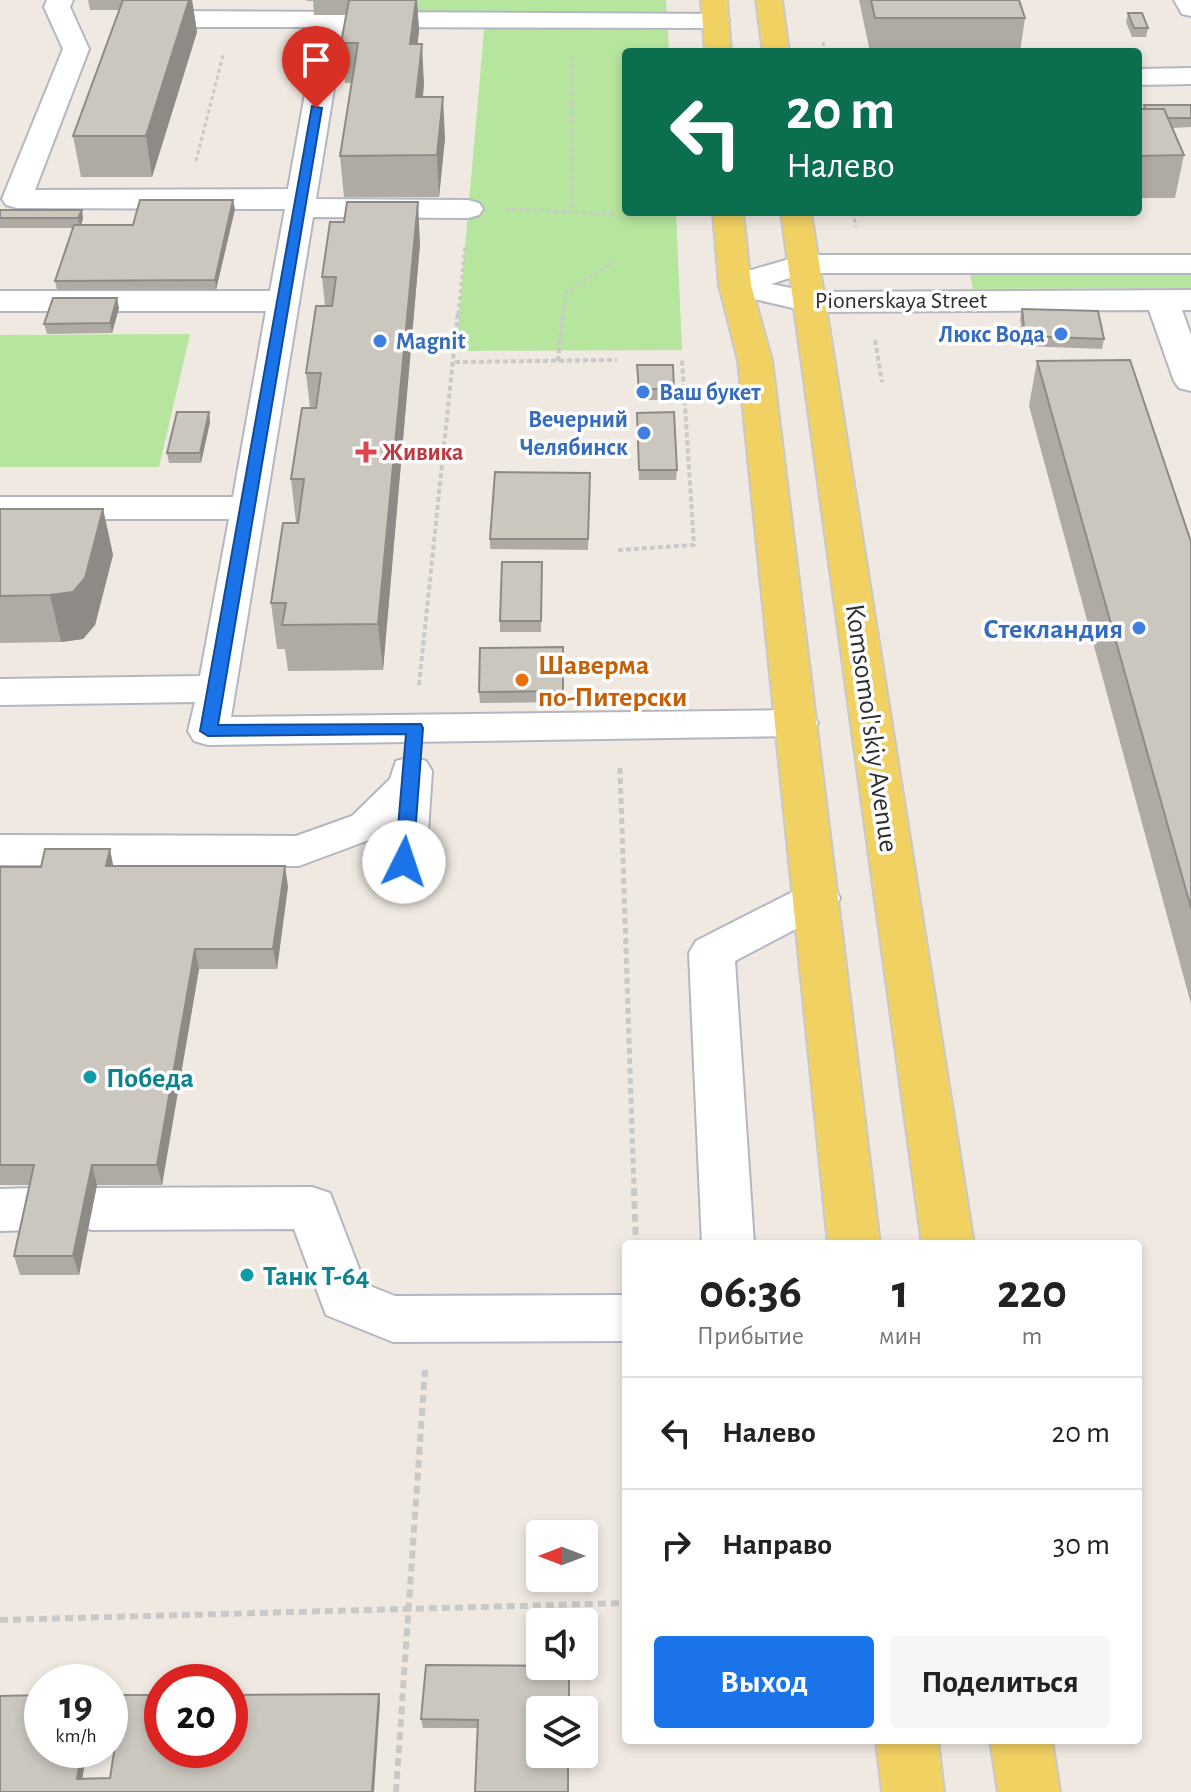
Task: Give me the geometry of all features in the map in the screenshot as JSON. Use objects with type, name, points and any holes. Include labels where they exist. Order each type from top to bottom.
[{"type":"main road","points":[[769,0],[775,48]]},
{"type":"main road","points":[[715,10],[718,48]]},
{"type":"main road","points":[[728,216],[735,285],[755,360],[759,391],[818,898],[854,1240]]},
{"type":"main road","name":"Komsomol'skiy Avenue","points":[[797,216],[947,1240]]},
{"type":"main road","points":[[759,391],[764,377],[773,373],[789,372],[797,376],[804,386],[809,430],[836,477]]},
{"type":"main road","points":[[907,1744],[913,1792]]},
{"type":"main road","points":[[1022,1744],[1029,1792]]},
{"type":"street","points":[[60,0],[57,7],[76,49],[17,199],[186,198],[482,209]]},
{"type":"street","points":[[166,0],[160,19],[232,19],[286,9],[332,19],[572,20],[715,10]]},
{"type":"street","points":[[1187,0],[1191,8]]},
{"type":"street","points":[[332,19],[218,689],[208,731],[798,723]]},
{"type":"street","points":[[1142,77],[1191,76]]},
{"type":"street","name":"Pionerskaya Street","points":[[735,285],[1191,264]]},
{"type":"street","name":"Pionerskaya Street","points":[[807,283],[1176,300]]},
{"type":"street","points":[[1176,300],[1191,381]]},
{"type":"street","points":[[0,301],[283,301]]},
{"type":"street","points":[[0,508],[249,508]]},
{"type":"street","points":[[0,692],[218,689]]},
{"type":"street","points":[[404,862],[415,728]]},
{"type":"street","points":[[0,850],[299,851],[367,826],[410,784]]},
{"type":"street","points":[[728,1240],[712,953],[818,898]]},
{"type":"street","points":[[92,1209],[312,1208],[344,1299],[393,1319],[427,1301],[622,1318]]},
{"type":"path","points":[[186,198],[232,19]]},
{"type":"path","points":[[572,20],[572,212]]},
{"type":"path","points":[[823,42],[824,48]]},
{"type":"path","points":[[415,728],[455,362],[482,209],[616,214]]},
{"type":"path","points":[[558,361],[565,293],[617,260]]},
{"type":"path","points":[[455,362],[617,360]]},
{"type":"path","points":[[618,550],[694,545],[682,360]]},
{"type":"path","points":[[619,727],[636,1240]]},
{"type":"path","points":[[396,1792],[427,1301]]},
{"type":"path","points":[[0,1620],[622,1603]]},
{"type":"green space","points":[[415,0],[666,0],[669,48],[622,48],[622,216],[676,216],[682,350],[456,351],[485,20],[412,19]]},
{"type":"green space","points":[[1191,273],[1191,288],[973,289],[970,274]]},
{"type":"green space","points":[[190,334],[159,467],[0,467],[0,335]]},
{"type":"building","points":[[123,0],[189,0],[146,136],[73,136]]},
{"type":"building","points":[[349,0],[416,0],[410,44],[422,44],[416,97],[443,97],[437,155],[340,156],[358,43],[341,43]]},
{"type":"building","points":[[871,0],[1019,0],[1025,18],[875,18]]},
{"type":"building","points":[[1128,13],[1142,13],[1148,28],[1134,28]]},
{"type":"building","points":[[1144,105],[1191,105],[1191,118],[1168,118],[1164,109],[1145,109]]},
{"type":"building","points":[[1142,109],[1164,109],[1184,155],[1142,156]]},
{"type":"building","points":[[140,200],[233,200],[215,280],[55,281],[74,225],[133,225]]},
{"type":"building","points":[[347,202],[418,202],[378,624],[282,625],[286,603],[271,603],[283,523],[298,523],[304,479],[291,479],[302,408],[316,408],[321,373],[306,373],[316,306],[332,306],[336,277],[322,277],[330,222],[344,222]]},
{"type":"building","points":[[0,210],[82,210],[78,218],[0,218]]},
{"type":"building","points":[[53,298],[117,298],[110,323],[44,324]]},
{"type":"building","name":"Люкс Вода","points":[[1022,309],[1098,311],[1104,339],[1025,336]]},
{"type":"building","points":[[1130,360],[1191,542],[1191,908],[1037,361]]},
{"type":"building","points":[[637,365],[673,365],[674,389],[639,389]]},
{"type":"building","points":[[177,412],[209,412],[200,453],[167,453]]},
{"type":"building","points":[[674,412],[677,470],[639,470],[637,413]]},
{"type":"building","points":[[495,472],[590,473],[588,539],[490,539]]},
{"type":"building","points":[[0,509],[103,509],[85,578],[73,592],[0,596]]},
{"type":"building","points":[[502,562],[542,562],[541,621],[500,621]]},
{"type":"building","name":"Шаверма по-Питерски","points":[[563,647],[563,691],[479,692],[480,648]]},
{"type":"building","name":"Победа","points":[[45,849],[110,849],[106,866],[285,866],[273,949],[195,949],[157,1165],[92,1165],[73,1256],[14,1256],[34,1165],[0,1165],[0,867],[41,867]]},
{"type":"building","points":[[426,1665],[526,1666],[526,1680],[569,1680],[569,1696],[526,1696],[526,1768],[568,1768],[568,1792],[475,1792],[478,1720],[421,1719]]},
{"type":"building","points":[[379,1694],[372,1792],[0,1792],[0,1696],[24,1695],[24,1768],[79,1768],[77,1779],[110,1778],[112,1768],[128,1768],[128,1695],[144,1695],[144,1768],[248,1768],[248,1695]]},
{"type":"place","name":"Люкс Вода","points":[[1061,334]]},
{"type":"place","name":"Magnit","points":[[380,341]]},
{"type":"place","name":"Ваш букет","points":[[643,392]]},
{"type":"place","name":"Вечерний Челябинск","points":[[644,433]]},
{"type":"place","name":"Живика","points":[[366,452]]},
{"type":"place","name":"Стекландия","points":[[1139,628]]},
{"type":"place","name":"Шаверма по-Питерски","points":[[522,680]]},
{"type":"place","name":"Победа","points":[[90,1077]]},
{"type":"place","name":"Танк Т-64","points":[[247,1275]]},
{"type":"route","points":[[316,108],[218,689],[208,731],[415,728],[404,862]]}]
